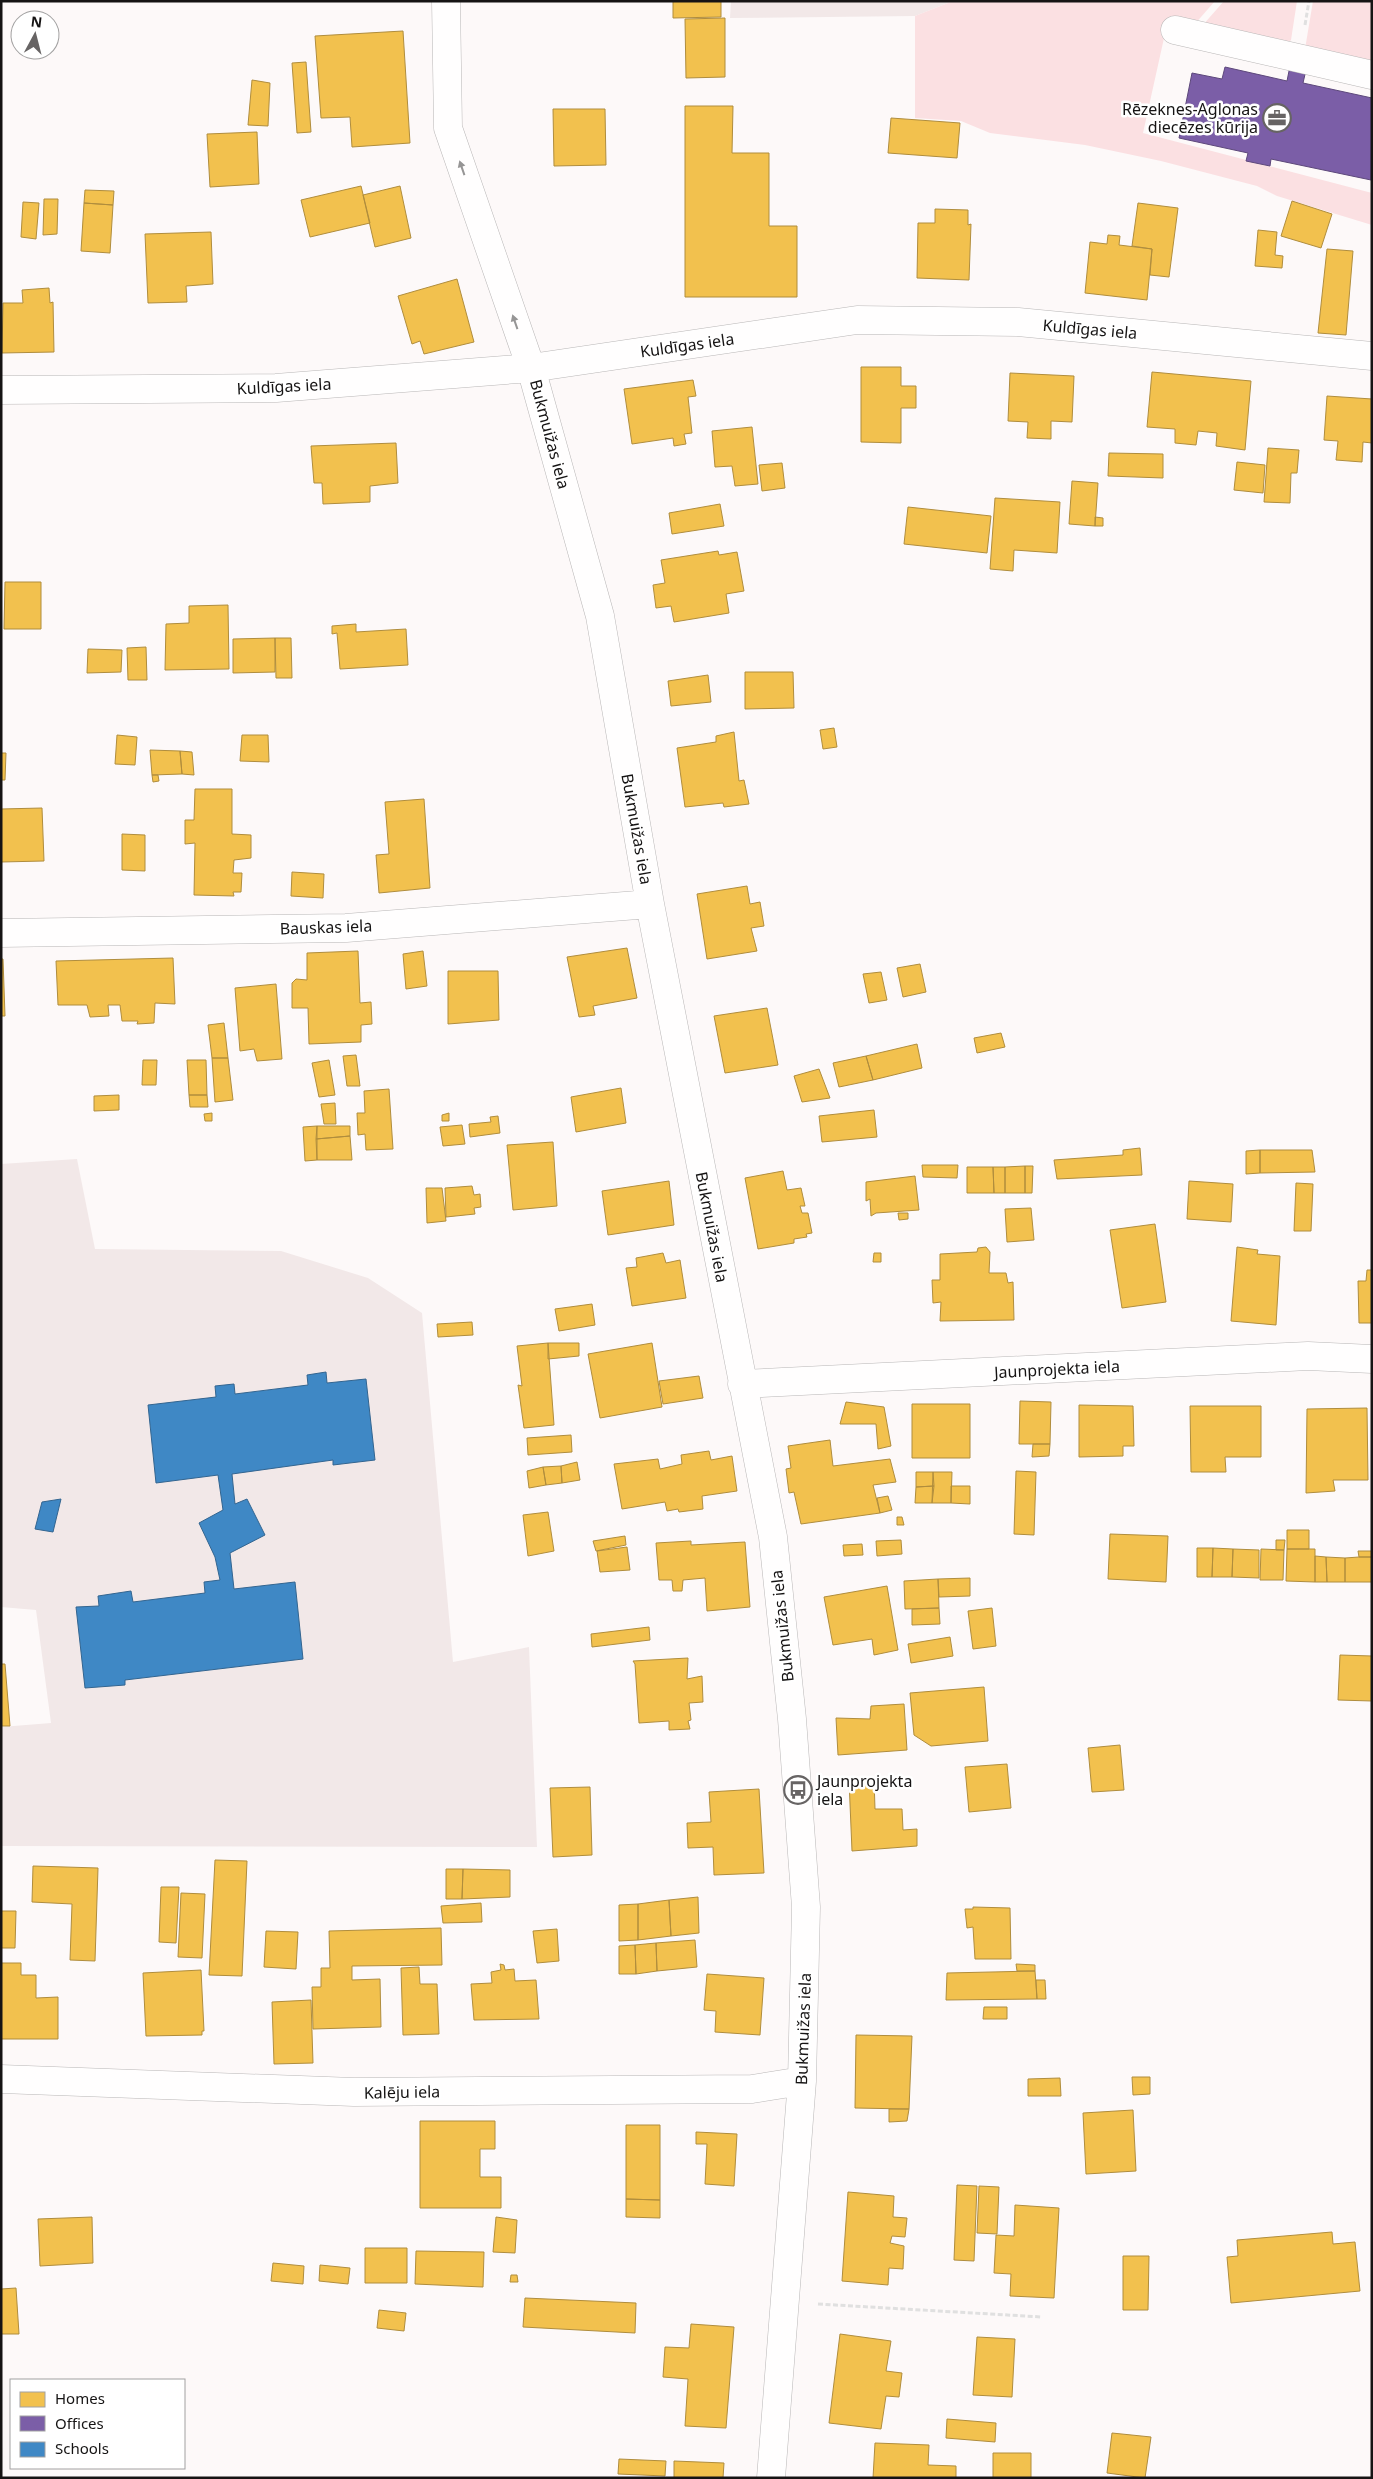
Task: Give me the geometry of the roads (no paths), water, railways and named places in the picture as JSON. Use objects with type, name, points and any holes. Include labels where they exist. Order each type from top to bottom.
[{"type":"street","name":"Bukmuižas iela","points":[[446,1],[448,128],[531,368],[600,616],[650,904],[773,1537],[792,1719],[806,1907],[802,2081],[770,2478]]},
{"type":"street","points":[[1175,30],[1372,75]]},
{"type":"street","name":"Kuldīgas iela","points":[[1,390],[276,388],[531,368],[857,320],[1018,322],[1372,356]]},
{"type":"street","name":"Bauskas iela","points":[[1,933],[346,928],[650,904]]},
{"type":"street","name":"Jaunprojekta iela","points":[[742,1384],[1308,1356],[1372,1359]]},
{"type":"street","name":"Kalēju iela","points":[[1,2080],[354,2092],[752,2089],[802,2081]]},
{"type":"place","name":"Rēzeknes-Aglonas diecēzes kūrija","points":[[1277,118]]},
{"type":"place","name":"Jaunprojekta iela","points":[[798,1790]]}]
